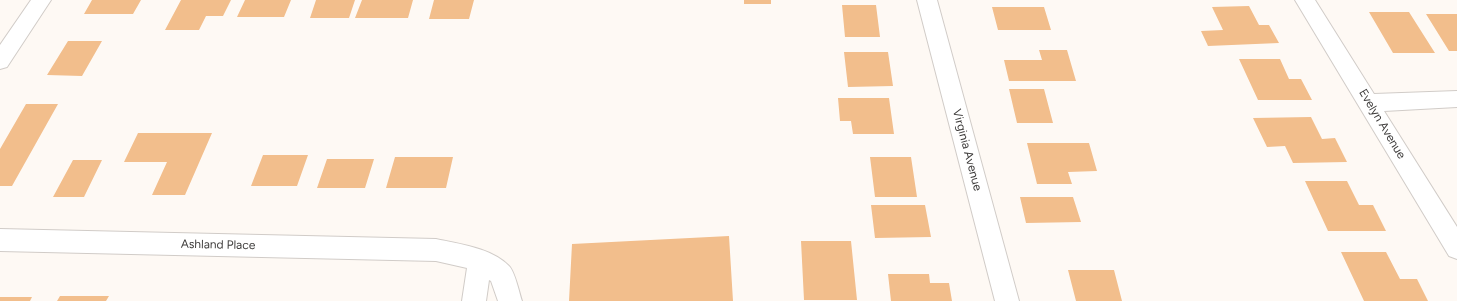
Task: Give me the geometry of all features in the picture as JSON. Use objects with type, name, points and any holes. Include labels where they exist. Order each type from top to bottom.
[{"type":"street","points":[[0,61],[41,0]]},
{"type":"street","name":"Virginia Avenue","points":[[927,0],[1007,301]]},
{"type":"street","name":"Evelyn Avenue","points":[[1305,0],[1457,248]]},
{"type":"street","points":[[1369,103],[1457,98]]},
{"type":"street","name":"Ashland Place","points":[[0,240],[436,250],[480,260]]},
{"type":"street","points":[[474,301],[480,260],[501,274],[510,301]]},
{"type":"building","points":[[92,0],[141,0],[133,14],[84,14]]},
{"type":"building","points":[[181,0],[231,0],[223,16],[206,16],[199,30],[165,30]]},
{"type":"building","points":[[245,0],[291,0],[284,17],[237,17]]},
{"type":"building","points":[[316,0],[355,0],[349,18],[310,18]]},
{"type":"building","points":[[362,0],[413,0],[408,18],[355,18]]},
{"type":"building","points":[[434,0],[474,0],[469,19],[429,19]]},
{"type":"building","points":[[744,0],[771,0],[771,4],[744,4]]},
{"type":"building","points":[[842,5],[876,5],[880,37],[845,37]]},
{"type":"building","points":[[1249,6],[1259,25],[1269,25],[1279,43],[1208,46],[1201,31],[1223,30],[1212,7]]},
{"type":"building","points":[[992,7],[1044,7],[1051,30],[998,30]]},
{"type":"building","points":[[1369,12],[1409,12],[1435,53],[1393,53]]},
{"type":"building","points":[[1426,14],[1457,14],[1457,51],[1449,51]]},
{"type":"building","points":[[68,41],[102,41],[82,76],[47,75]]},
{"type":"building","points":[[1039,50],[1067,50],[1076,81],[1009,81],[1004,60],[1042,60]]},
{"type":"building","points":[[844,52],[888,52],[893,86],[848,87]]},
{"type":"building","points":[[1239,59],[1280,59],[1289,79],[1301,79],[1312,100],[1258,100]]},
{"type":"building","points":[[1009,89],[1044,89],[1053,123],[1017,123]]},
{"type":"building","points":[[838,98],[889,98],[894,134],[853,134],[851,121],[840,121]]},
{"type":"building","points":[[26,104],[58,104],[12,186],[0,186],[0,149]]},
{"type":"building","points":[[1311,117],[1322,139],[1335,138],[1347,162],[1293,163],[1285,146],[1267,147],[1253,118]]},
{"type":"building","points":[[138,133],[212,133],[185,195],[152,195],[167,162],[124,162]]},
{"type":"building","points":[[1027,143],[1089,143],[1097,171],[1068,172],[1072,184],[1037,184]]},
{"type":"building","points":[[263,155],[308,155],[297,186],[251,186]]},
{"type":"building","points":[[395,157],[453,157],[446,188],[386,188]]},
{"type":"building","points":[[870,157],[911,157],[917,197],[875,197]]},
{"type":"building","points":[[327,159],[374,159],[365,188],[317,188]]},
{"type":"building","points":[[73,160],[102,160],[84,197],[53,197]]},
{"type":"building","points":[[1305,181],[1347,181],[1359,205],[1373,205],[1386,231],[1328,231]]},
{"type":"building","points":[[1020,197],[1073,197],[1081,222],[1026,223]]},
{"type":"building","points":[[871,205],[925,205],[931,237],[875,238]]},
{"type":"building","points":[[729,236],[733,301],[569,301],[572,244]]},
{"type":"building","points":[[801,241],[851,241],[857,300],[804,300]]},
{"type":"building","points":[[1341,252],[1386,252],[1400,279],[1417,279],[1428,301],[1364,301]]},
{"type":"building","points":[[1068,270],[1114,270],[1122,301],[1076,301]]},
{"type":"building","points":[[888,274],[929,274],[930,283],[949,283],[952,301],[891,301]]},
{"type":"building","points":[[60,296],[109,296],[106,301],[57,301]]},
{"type":"building","points":[[0,297],[32,297],[30,301],[0,301]]}]
